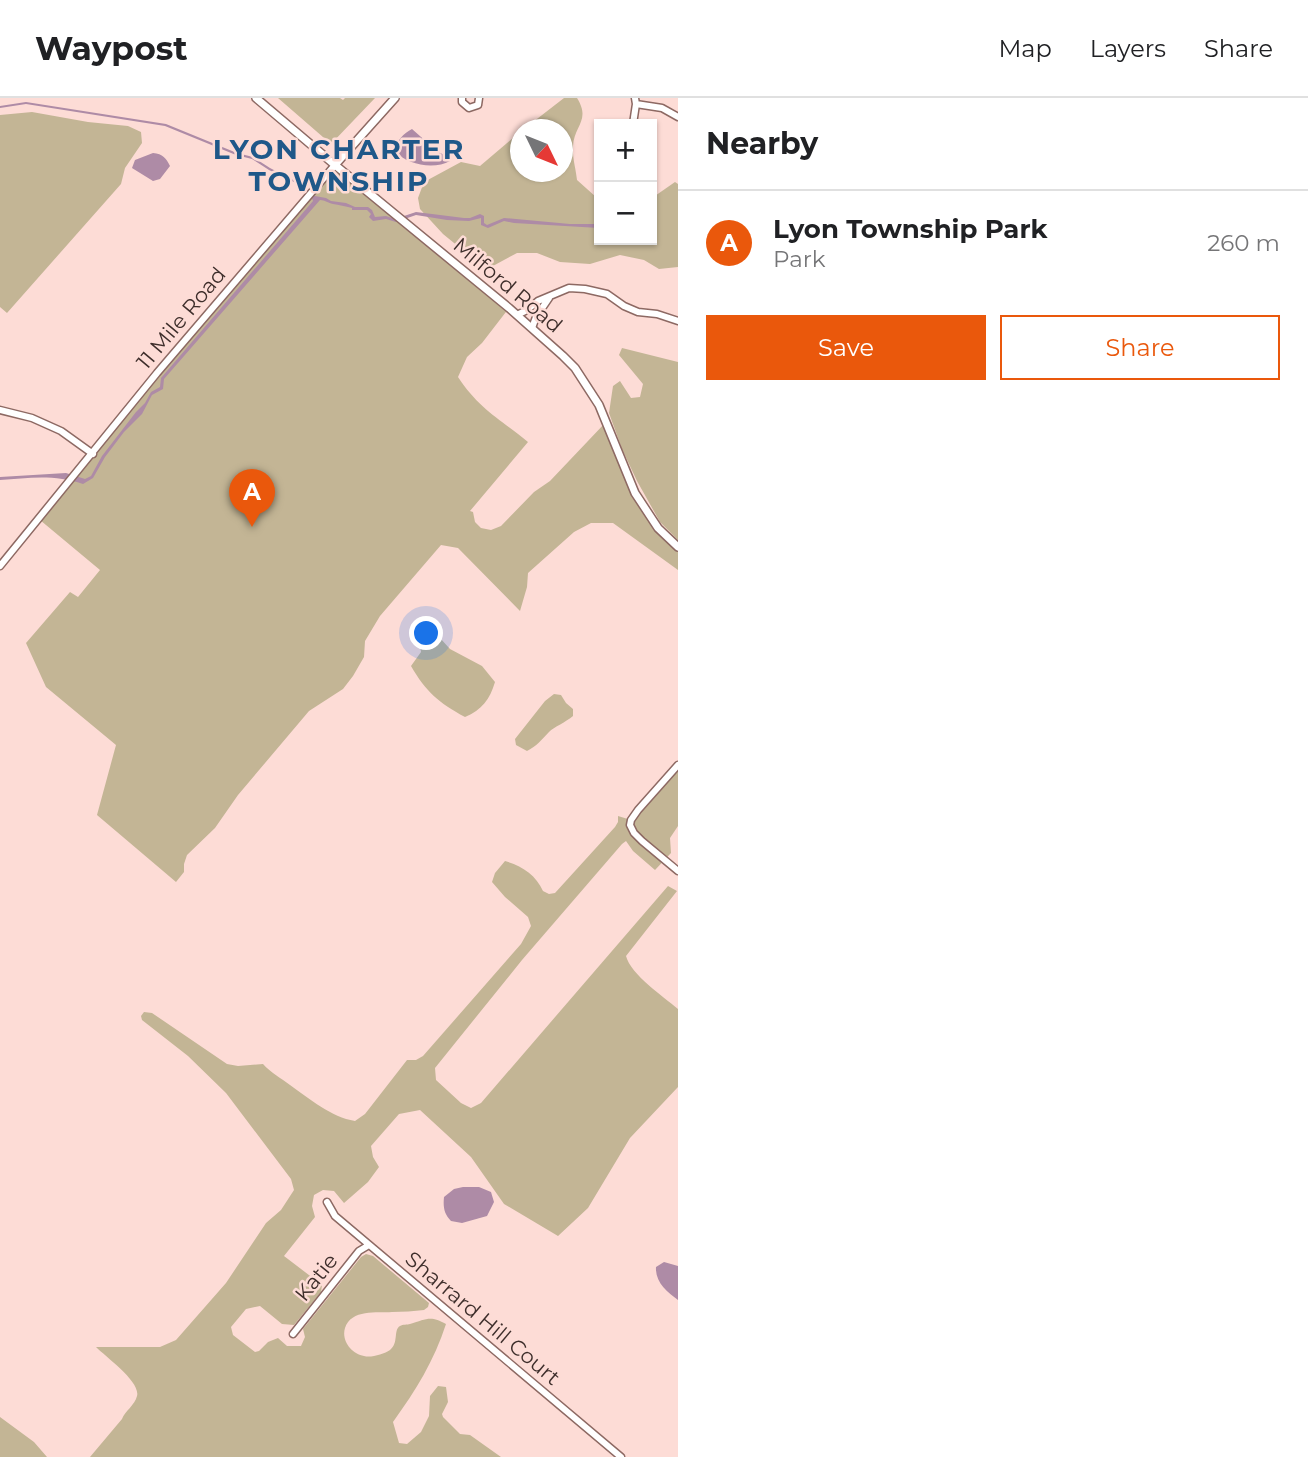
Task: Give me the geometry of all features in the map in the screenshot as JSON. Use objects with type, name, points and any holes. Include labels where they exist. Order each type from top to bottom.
[{"type":"street","name":"Milford Road","points":[[256,98],[517,315],[575,368],[599,405],[635,493],[659,528],[678,547]]},
{"type":"street","name":"11 Mile Road","points":[[0,566],[174,353],[395,98]]},
{"type":"street","points":[[462,98],[462,102],[469,108],[478,105],[479,98]]},
{"type":"street","points":[[633,119],[635,101],[662,107],[678,117]]},
{"type":"street","points":[[517,315],[538,301],[569,288],[607,294],[638,312],[657,314],[676,321],[677,313]]},
{"type":"street","points":[[532,328],[550,296]]},
{"type":"street","points":[[0,410],[32,418],[61,431],[93,454]]},
{"type":"street","points":[[678,765],[631,820],[632,829],[642,841],[678,871]]},
{"type":"street","name":"Sharrard Hill Court","points":[[327,1202],[335,1216],[621,1457]]},
{"type":"street","name":"Katie","points":[[293,1334],[359,1251],[369,1245]]},
{"type":"shaded area","points":[[278,98],[343,100],[375,98],[331,144]]},
{"type":"shaded area","points":[[564,98],[577,98],[582,118],[573,150],[573,119],[537,119]]},
{"type":"shaded area","points":[[26,102],[166,124],[253,157],[299,183],[315,196],[355,207],[368,207],[375,217],[395,219],[416,212],[464,218],[480,214],[484,216],[484,223],[487,225],[504,218],[594,224],[594,228],[504,221],[488,228],[481,225],[481,218],[469,221],[447,220],[416,215],[396,222],[386,219],[373,221],[367,210],[352,210],[320,200],[164,379],[163,389],[152,395],[142,414],[124,432],[93,478],[83,484],[52,478],[0,480],[0,477],[66,473],[85,479],[91,476],[102,456],[151,392],[160,387],[161,378],[313,201],[298,184],[252,159],[165,126],[26,104],[0,106]]},
{"type":"shaded area","points":[[32,112],[128,126],[141,132],[142,143],[125,168],[121,184],[7,313],[0,307],[0,115]]},
{"type":"shaded area","points":[[412,129],[438,152],[449,157],[450,161],[444,164],[421,165],[400,156],[395,151],[397,144],[403,135]]},
{"type":"shaded area","points":[[510,140],[510,182],[573,182],[573,150],[577,180],[594,195],[594,245],[657,245],[657,195],[675,182],[678,184],[678,267],[659,269],[644,260],[620,255],[590,264],[560,262],[537,253],[517,253],[491,267],[481,265],[443,234],[420,209],[418,198],[424,182],[461,162],[480,166]]},
{"type":"shaded area","points":[[153,153],[164,157],[170,166],[160,179],[153,181],[132,168],[135,160]]},
{"type":"shaded area","points":[[335,165],[509,308],[482,343],[467,357],[458,377],[482,406],[528,442],[470,511],[473,512],[475,522],[481,528],[491,530],[501,526],[534,492],[550,481],[606,422],[635,493],[658,528],[678,546],[678,570],[613,523],[591,523],[574,532],[528,573],[520,611],[458,548],[441,545],[380,616],[365,641],[364,657],[343,689],[309,711],[238,795],[215,828],[187,855],[184,872],[176,882],[97,815],[116,745],[46,687],[26,643],[70,592],[78,597],[100,570],[40,520],[192,332]]},
{"type":"shaded area","points":[[622,348],[678,362],[678,540],[660,522],[637,481],[609,413],[613,386],[620,381],[631,398],[640,397],[643,384],[619,355]]},
{"type":"shaded area","points":[[425,632],[440,638],[450,649],[482,666],[495,682],[491,694],[476,711],[465,717],[440,702],[411,666],[421,652],[419,637]]},
{"type":"shaded area","points":[[554,694],[561,695],[573,709],[573,716],[551,730],[527,751],[516,745],[515,739],[545,701]]},
{"type":"shaded area","points":[[678,765],[678,826],[670,838],[671,853],[655,870],[633,851],[626,841],[622,844],[522,960],[435,1068],[436,1080],[461,1103],[471,1108],[481,1103],[668,886],[677,891],[626,956],[641,978],[678,1009],[678,1087],[630,1138],[588,1208],[558,1236],[504,1204],[471,1157],[420,1110],[399,1114],[371,1146],[379,1167],[368,1182],[344,1203],[334,1191],[323,1190],[314,1195],[312,1206],[315,1217],[284,1256],[322,1285],[321,1292],[294,1325],[282,1324],[260,1306],[246,1309],[231,1327],[233,1335],[255,1352],[278,1338],[287,1346],[301,1346],[305,1337],[303,1329],[361,1257],[366,1254],[373,1256],[429,1303],[424,1310],[372,1312],[353,1318],[348,1322],[344,1333],[352,1350],[364,1356],[377,1355],[393,1347],[401,1325],[428,1319],[446,1324],[424,1375],[393,1422],[399,1443],[407,1444],[421,1432],[429,1416],[430,1396],[438,1386],[446,1387],[448,1402],[443,1417],[460,1434],[470,1435],[501,1457],[90,1457],[122,1419],[137,1396],[134,1384],[96,1347],[160,1347],[176,1340],[226,1283],[266,1223],[281,1210],[294,1190],[291,1179],[226,1093],[188,1056],[142,1020],[144,1012],[152,1013],[227,1064],[263,1064],[321,1107],[355,1121],[365,1114],[407,1060],[416,1060],[423,1056],[521,944],[531,926],[528,917],[492,882],[495,873],[505,861],[528,872],[543,891],[555,893],[615,827],[618,816],[631,820]]},
{"type":"shaded area","points":[[479,1187],[491,1192],[494,1202],[487,1216],[462,1223],[451,1221],[444,1210],[444,1197],[454,1189]]},
{"type":"shaded area","points":[[664,1262],[678,1266],[678,1300],[666,1290],[657,1277],[656,1267]]},
{"type":"shaded area","points":[[0,1417],[34,1442],[47,1457],[0,1457]]},
{"type":"place","name":"Lyon Township Park","points":[[252,527]]},
{"type":"district","name":"LYON CHARTER TOWNSHIP","points":[[339,165]]}]
